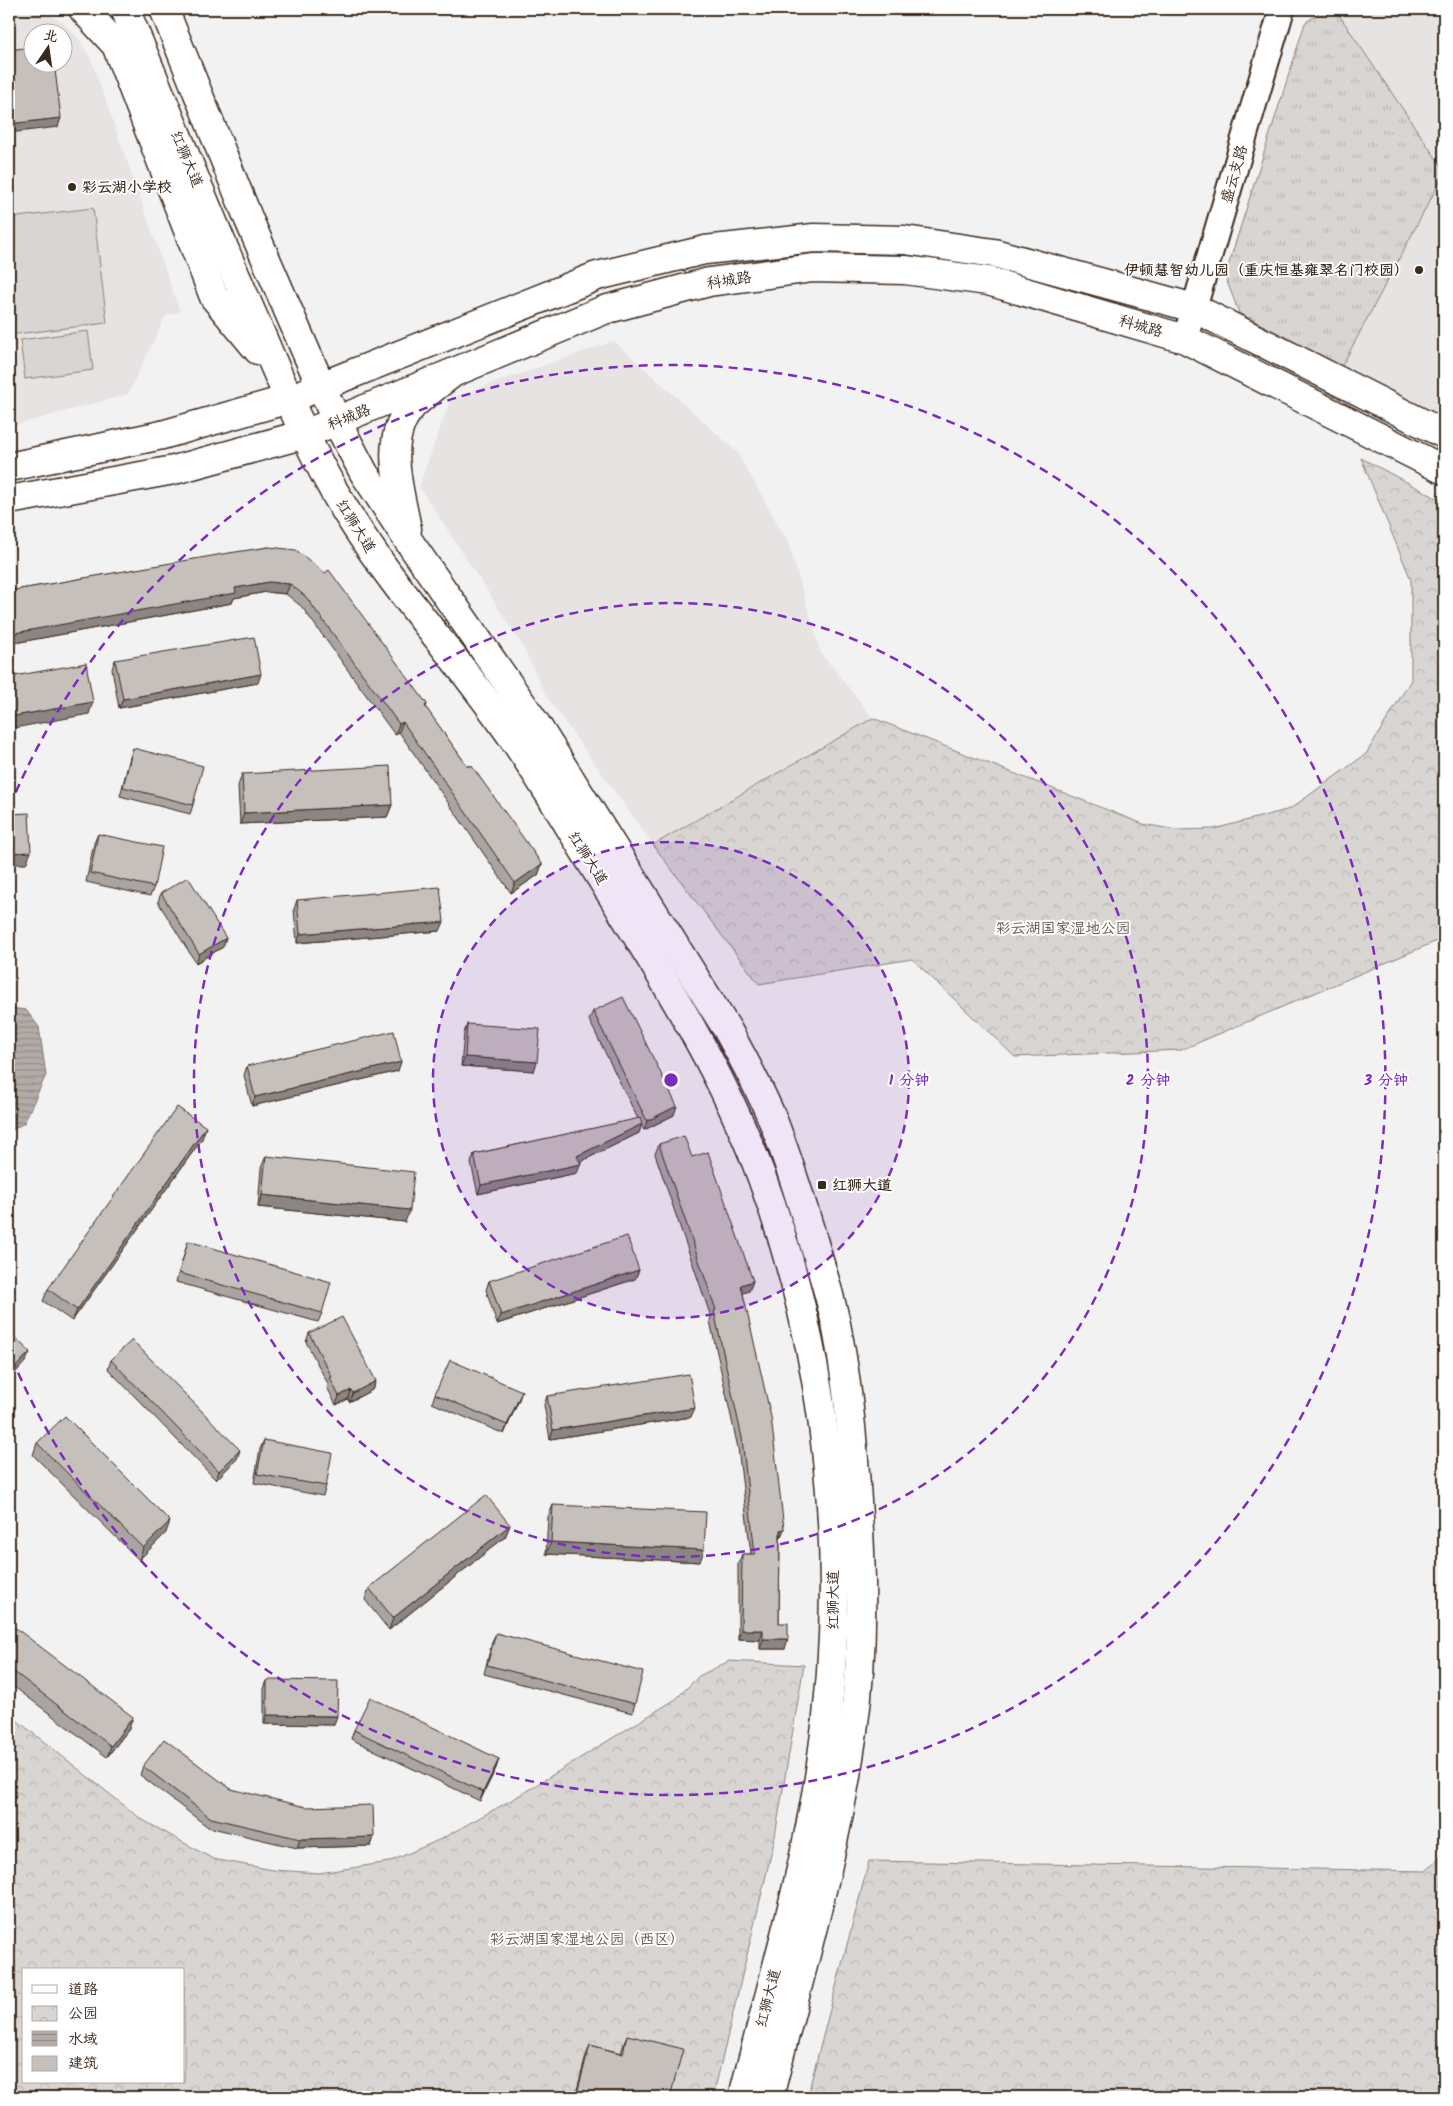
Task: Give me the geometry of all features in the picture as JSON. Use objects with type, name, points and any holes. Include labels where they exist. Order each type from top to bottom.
[{"type":"main road","points":[[83,9],[116,45],[214,297],[278,373]]},
{"type":"main road","name":"红狮大道","points":[[125,9],[289,399],[334,492],[376,558],[515,741],[631,927],[700,1043],[721,1082],[758,1168],[793,1275],[809,1346],[825,1440],[833,1533],[833,1631],[826,1722],[816,1797],[742,2097]]},
{"type":"main road","name":"红狮大道","points":[[164,9],[249,220],[336,422],[364,473],[410,543],[534,720],[727,1029],[751,1072],[772,1118],[824,1276],[837,1328],[851,1425],[859,1532],[861,1591],[859,1679],[848,1766],[833,1842],[769,2097]]},
{"type":"main road","points":[[183,9],[190,34],[289,265],[306,354]]},
{"type":"main road","name":"科城路","points":[[9,467],[162,435],[289,399],[597,276],[706,250],[814,238],[905,240],[994,253],[1194,308],[1444,434]]},
{"type":"main road","name":"科城路","points":[[9,500],[174,470],[305,434],[604,310],[709,282],[813,268],[905,270],[988,281],[1185,339],[1444,470]]},
{"type":"main road","points":[[410,543],[396,468],[395,446],[401,426],[413,405],[450,375]]},
{"type":"street","name":"盛云支路","points":[[1185,339],[1282,9]]},
{"type":"shaded area","name":"彩云湖小学校","points":[[9,9],[37,9],[62,22],[22,22],[22,72],[72,72],[72,32],[91,59],[180,311],[165,317],[128,394],[9,427]]},
{"type":"shaded area","points":[[1335,9],[1444,9],[1444,170]]},
{"type":"shaded area","name":"伊顿慧智幼儿园（重庆恒基雍翠名门校园）","points":[[1444,174],[1444,419],[1342,366]]},
{"type":"shaded area","points":[[614,341],[736,451],[788,542],[821,653],[873,718],[653,845],[547,697],[521,643],[419,486],[451,398]]},
{"type":"green space","points":[[1324,9],[1335,9],[1444,170],[1444,174],[1342,366],[1239,313],[1225,276],[1305,23]]},
{"type":"green space","points":[[93,208],[107,323],[9,335],[9,218]]},
{"type":"green space","points":[[88,331],[93,370],[25,379],[20,340]]},
{"type":"green space","name":"彩云湖国家湿地公园","points":[[1361,458],[1444,502],[1444,938],[1181,1050],[1015,1057],[912,959],[759,984],[653,845],[873,718],[1143,824],[1177,830],[1214,829],[1290,809],[1366,754],[1411,680],[1411,580]]},
{"type":"green space","name":"彩云湖国家湿地公园（西区）","points":[[729,1661],[804,1665],[774,1842],[713,2097],[9,2097],[9,1714],[141,1819],[213,1859],[273,1870],[319,1873],[389,1862],[441,1839],[515,1798],[676,1699],[699,1676]]},
{"type":"green space","points":[[1444,1854],[1444,2097],[807,2097],[869,1861],[1426,1871]]},
{"type":"water","points":[[9,1009],[26,1010],[39,1027],[46,1075],[24,1123],[9,1132]]},
{"type":"building","points":[[22,48],[22,72],[55,72],[61,118],[9,124],[9,50]]},
{"type":"building","points":[[269,547],[296,550],[325,573],[329,570],[427,704],[425,706],[468,767],[471,765],[542,864],[515,883],[403,722],[399,724],[306,597],[290,584],[269,582],[235,588],[236,593],[9,634],[9,591]]},
{"type":"building","points":[[254,637],[261,674],[123,699],[115,660]]},
{"type":"building","points":[[86,663],[93,702],[9,717],[9,677]]},
{"type":"building","points":[[133,748],[203,766],[193,805],[123,787]]},
{"type":"building","points":[[390,766],[392,805],[244,813],[242,774]]},
{"type":"building","points":[[29,813],[31,852],[9,853],[9,814]]},
{"type":"building","points":[[98,834],[162,847],[154,887],[90,873]]},
{"type":"building","points":[[188,877],[226,938],[199,954],[161,893]]},
{"type":"building","points":[[440,887],[444,922],[300,934],[297,900]]},
{"type":"building","points":[[623,997],[677,1106],[647,1121],[593,1011]]},
{"type":"building","points":[[467,1024],[540,1029],[537,1062],[465,1057]]},
{"type":"building","points":[[394,1031],[401,1062],[255,1097],[247,1066]]},
{"type":"building","points":[[177,1107],[206,1127],[77,1310],[48,1289]]},
{"type":"building","points":[[640,1118],[642,1124],[577,1156],[581,1164],[481,1185],[474,1154]]},
{"type":"building","points":[[684,1136],[692,1157],[708,1152],[753,1281],[741,1285],[771,1417],[784,1529],[780,1530],[779,1623],[788,1623],[788,1639],[763,1639],[763,1630],[741,1630],[742,1554],[755,1554],[742,1438],[714,1311],[716,1310],[659,1144]]},
{"type":"building","points":[[266,1156],[414,1172],[410,1210],[262,1195]]},
{"type":"building","points":[[627,1236],[639,1270],[501,1315],[489,1281]]},
{"type":"building","points":[[188,1241],[331,1282],[322,1313],[179,1273]]},
{"type":"building","points":[[342,1317],[376,1381],[353,1393],[351,1390],[339,1396],[330,1378],[332,1377],[309,1333]]},
{"type":"building","points":[[9,1332],[30,1352],[9,1374]]},
{"type":"building","points":[[132,1340],[240,1450],[219,1471],[111,1360]]},
{"type":"building","points":[[450,1360],[522,1391],[507,1425],[435,1394]]},
{"type":"building","points":[[689,1374],[695,1408],[553,1430],[547,1396]]},
{"type":"building","points":[[65,1416],[170,1521],[143,1548],[37,1443]]},
{"type":"building","points":[[264,1440],[332,1453],[326,1486],[257,1474]]},
{"type":"building","points":[[486,1495],[510,1525],[393,1618],[369,1588]]},
{"type":"building","points":[[553,1505],[706,1512],[704,1550],[551,1542]]},
{"type":"building","points":[[13,1626],[133,1717],[111,1746],[9,1668],[9,1631]]},
{"type":"building","points":[[496,1633],[643,1672],[635,1704],[487,1665]]},
{"type":"building","points":[[267,1680],[338,1681],[337,1716],[267,1715]]},
{"type":"building","points":[[370,1697],[499,1759],[483,1792],[354,1730]]},
{"type":"building","points":[[164,1739],[231,1789],[306,1807],[373,1805],[374,1837],[300,1839],[211,1818],[143,1766]]},
{"type":"building","points":[[627,2035],[683,2049],[670,2097],[576,2097],[590,2045],[623,2054]]},
{"type":"place","name":"彩云湖小学校","points":[[72,187]]},
{"type":"place","name":"伊顿慧智幼儿园（重庆恒基雍翠名门校园）","points":[[1419,270]]},
{"type":"place","name":"红狮大道","points":[[822,1185]]}]
